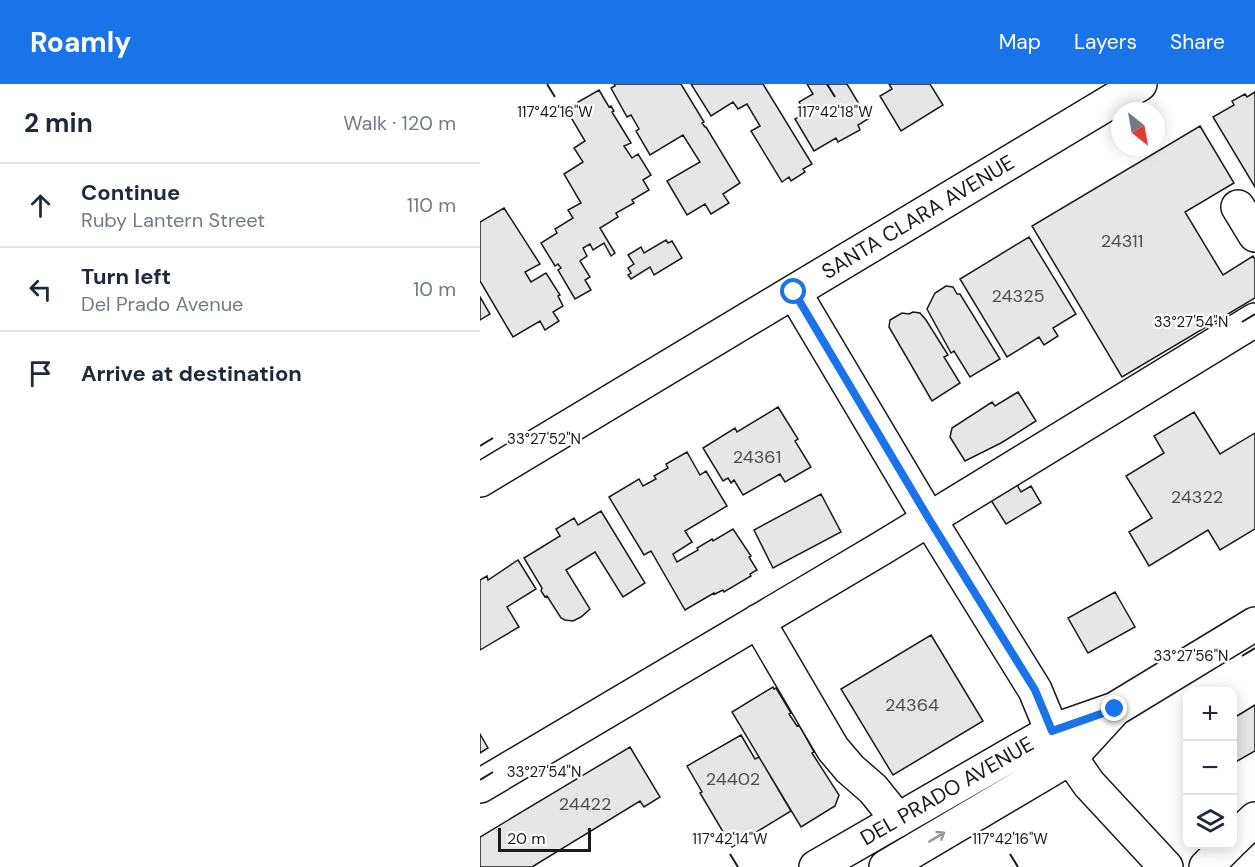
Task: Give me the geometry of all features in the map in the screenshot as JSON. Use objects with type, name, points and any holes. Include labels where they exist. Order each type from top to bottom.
[{"type":"main road","name":"SANTA CLARA AVENUE","points":[[480,480],[1140,84]]},
{"type":"main road","points":[[1238,207],[1255,235]]},
{"type":"main road","points":[[794,292],[929,519],[1035,690],[1052,731],[1089,784],[1166,867]]},
{"type":"main road","points":[[480,786],[929,519],[1255,320]]},
{"type":"main road","points":[[758,621],[833,749],[850,770],[873,789],[898,820]]},
{"type":"main road","name":"DEL PRADO AVENUE","points":[[816,867],[1052,731],[1115,709],[1255,624]]},
{"type":"main road","name":"DEL PRADO AVENUE","points":[[886,867],[1070,758],[1115,709]]},
{"type":"main road","points":[[1237,837],[1255,819]]},
{"type":"main road","points":[[1206,867],[1224,849]]},
{"type":"building","points":[[614,84],[681,84],[704,122],[702,123],[740,183],[723,194],[729,203],[711,214],[705,204],[687,215],[667,181],[700,162],[683,135],[650,155],[636,131],[639,129],[631,115],[627,117],[611,88],[615,86]]},
{"type":"building","points":[[691,84],[763,84],[812,164],[803,169],[805,172],[791,181],[789,177],[782,182],[751,131],[760,126],[747,104],[738,109],[733,102],[711,116]]},
{"type":"building","points":[[807,84],[847,84],[868,119],[858,125],[860,130],[838,142],[836,138],[814,151],[795,119],[806,113],[799,102],[813,94]]},
{"type":"building","points":[[889,84],[930,84],[943,105],[901,131],[880,96],[892,89]]},
{"type":"building","points":[[599,90],[609,107],[611,106],[614,111],[612,112],[631,143],[624,146],[632,158],[638,154],[651,175],[643,180],[649,190],[632,200],[634,203],[616,213],[618,217],[600,228],[615,253],[611,256],[604,243],[593,250],[590,244],[583,248],[587,256],[580,261],[590,277],[585,280],[591,290],[575,299],[558,270],[561,268],[558,264],[555,266],[541,243],[557,233],[555,229],[573,218],[568,210],[581,203],[564,174],[583,162],[574,148],[585,141],[566,109]]},
{"type":"building","points":[[1255,92],[1255,187],[1213,117],[1234,105],[1232,101]]},
{"type":"building","points":[[1200,126],[1234,183],[1185,212],[1223,275],[1253,256],[1255,260],[1255,298],[1122,377],[1032,226],[1150,156],[1165,156],[1165,147]]},
{"type":"building","points":[[504,208],[540,264],[525,272],[531,282],[546,273],[560,295],[558,296],[563,306],[553,312],[559,321],[545,330],[540,321],[513,337],[480,281],[480,222]]},
{"type":"building","points":[[1029,237],[1076,314],[1053,328],[1058,336],[1044,345],[1039,337],[1007,357],[960,279]]},
{"type":"building","points":[[666,240],[668,243],[672,241],[682,258],[654,275],[650,267],[631,279],[628,275],[631,273],[628,268],[634,264],[628,255],[641,247],[644,253]]},
{"type":"building","points":[[946,286],[953,287],[957,294],[960,294],[1000,359],[970,377],[954,351],[951,353],[927,309],[935,293]]},
{"type":"building","points":[[480,297],[490,314],[480,320]]},
{"type":"building","points":[[902,313],[920,313],[926,320],[948,355],[944,357],[960,383],[932,401],[889,327],[890,320]]},
{"type":"building","points":[[1018,392],[1036,421],[1001,443],[965,461],[950,437],[952,428],[992,402],[995,406]]},
{"type":"building","points":[[778,407],[798,439],[795,441],[811,467],[785,482],[780,474],[743,495],[734,480],[731,483],[728,478],[723,481],[703,448],[735,428],[737,432]]},
{"type":"building","points":[[1194,412],[1220,454],[1255,433],[1255,529],[1220,550],[1208,530],[1149,566],[1129,532],[1152,518],[1126,476],[1164,453],[1154,436]]},
{"type":"building","points":[[687,452],[700,475],[706,471],[727,506],[685,531],[692,542],[673,554],[677,562],[712,539],[713,541],[733,529],[751,556],[749,557],[757,570],[724,592],[723,590],[714,593],[685,610],[651,551],[644,555],[609,497],[639,479],[643,486],[656,479],[654,476],[668,468],[666,464]]},
{"type":"building","points":[[1015,481],[1021,492],[1031,486],[1041,503],[1006,524],[989,497]]},
{"type":"building","points":[[821,494],[841,532],[773,568],[754,530]]},
{"type":"building","points":[[601,511],[645,583],[623,597],[595,552],[566,570],[590,609],[573,621],[565,620],[561,618],[547,596],[545,597],[541,591],[542,588],[524,558],[560,536],[556,529],[574,518],[578,525]]},
{"type":"building","points":[[518,560],[536,589],[507,607],[519,627],[480,650],[480,580],[487,576],[488,580]]},
{"type":"building","points":[[1115,592],[1135,627],[1088,653],[1068,618]]},
{"type":"building","points":[[931,635],[983,721],[893,775],[841,689]]},
{"type":"building","points":[[773,687],[776,688],[797,726],[799,725],[814,752],[812,753],[839,795],[835,806],[801,827],[732,712]]},
{"type":"building","points":[[1255,705],[1255,751],[1237,761],[1237,741],[1237,716]]},
{"type":"building","points":[[480,734],[488,748],[480,753]]},
{"type":"building","points":[[741,735],[755,759],[759,757],[791,811],[732,847],[687,766]]},
{"type":"building","points":[[630,747],[660,797],[644,807],[640,801],[532,867],[480,867],[480,837]]},
{"type":"route","points":[[794,292],[929,519],[1035,690],[1052,731],[1115,709]]}]
